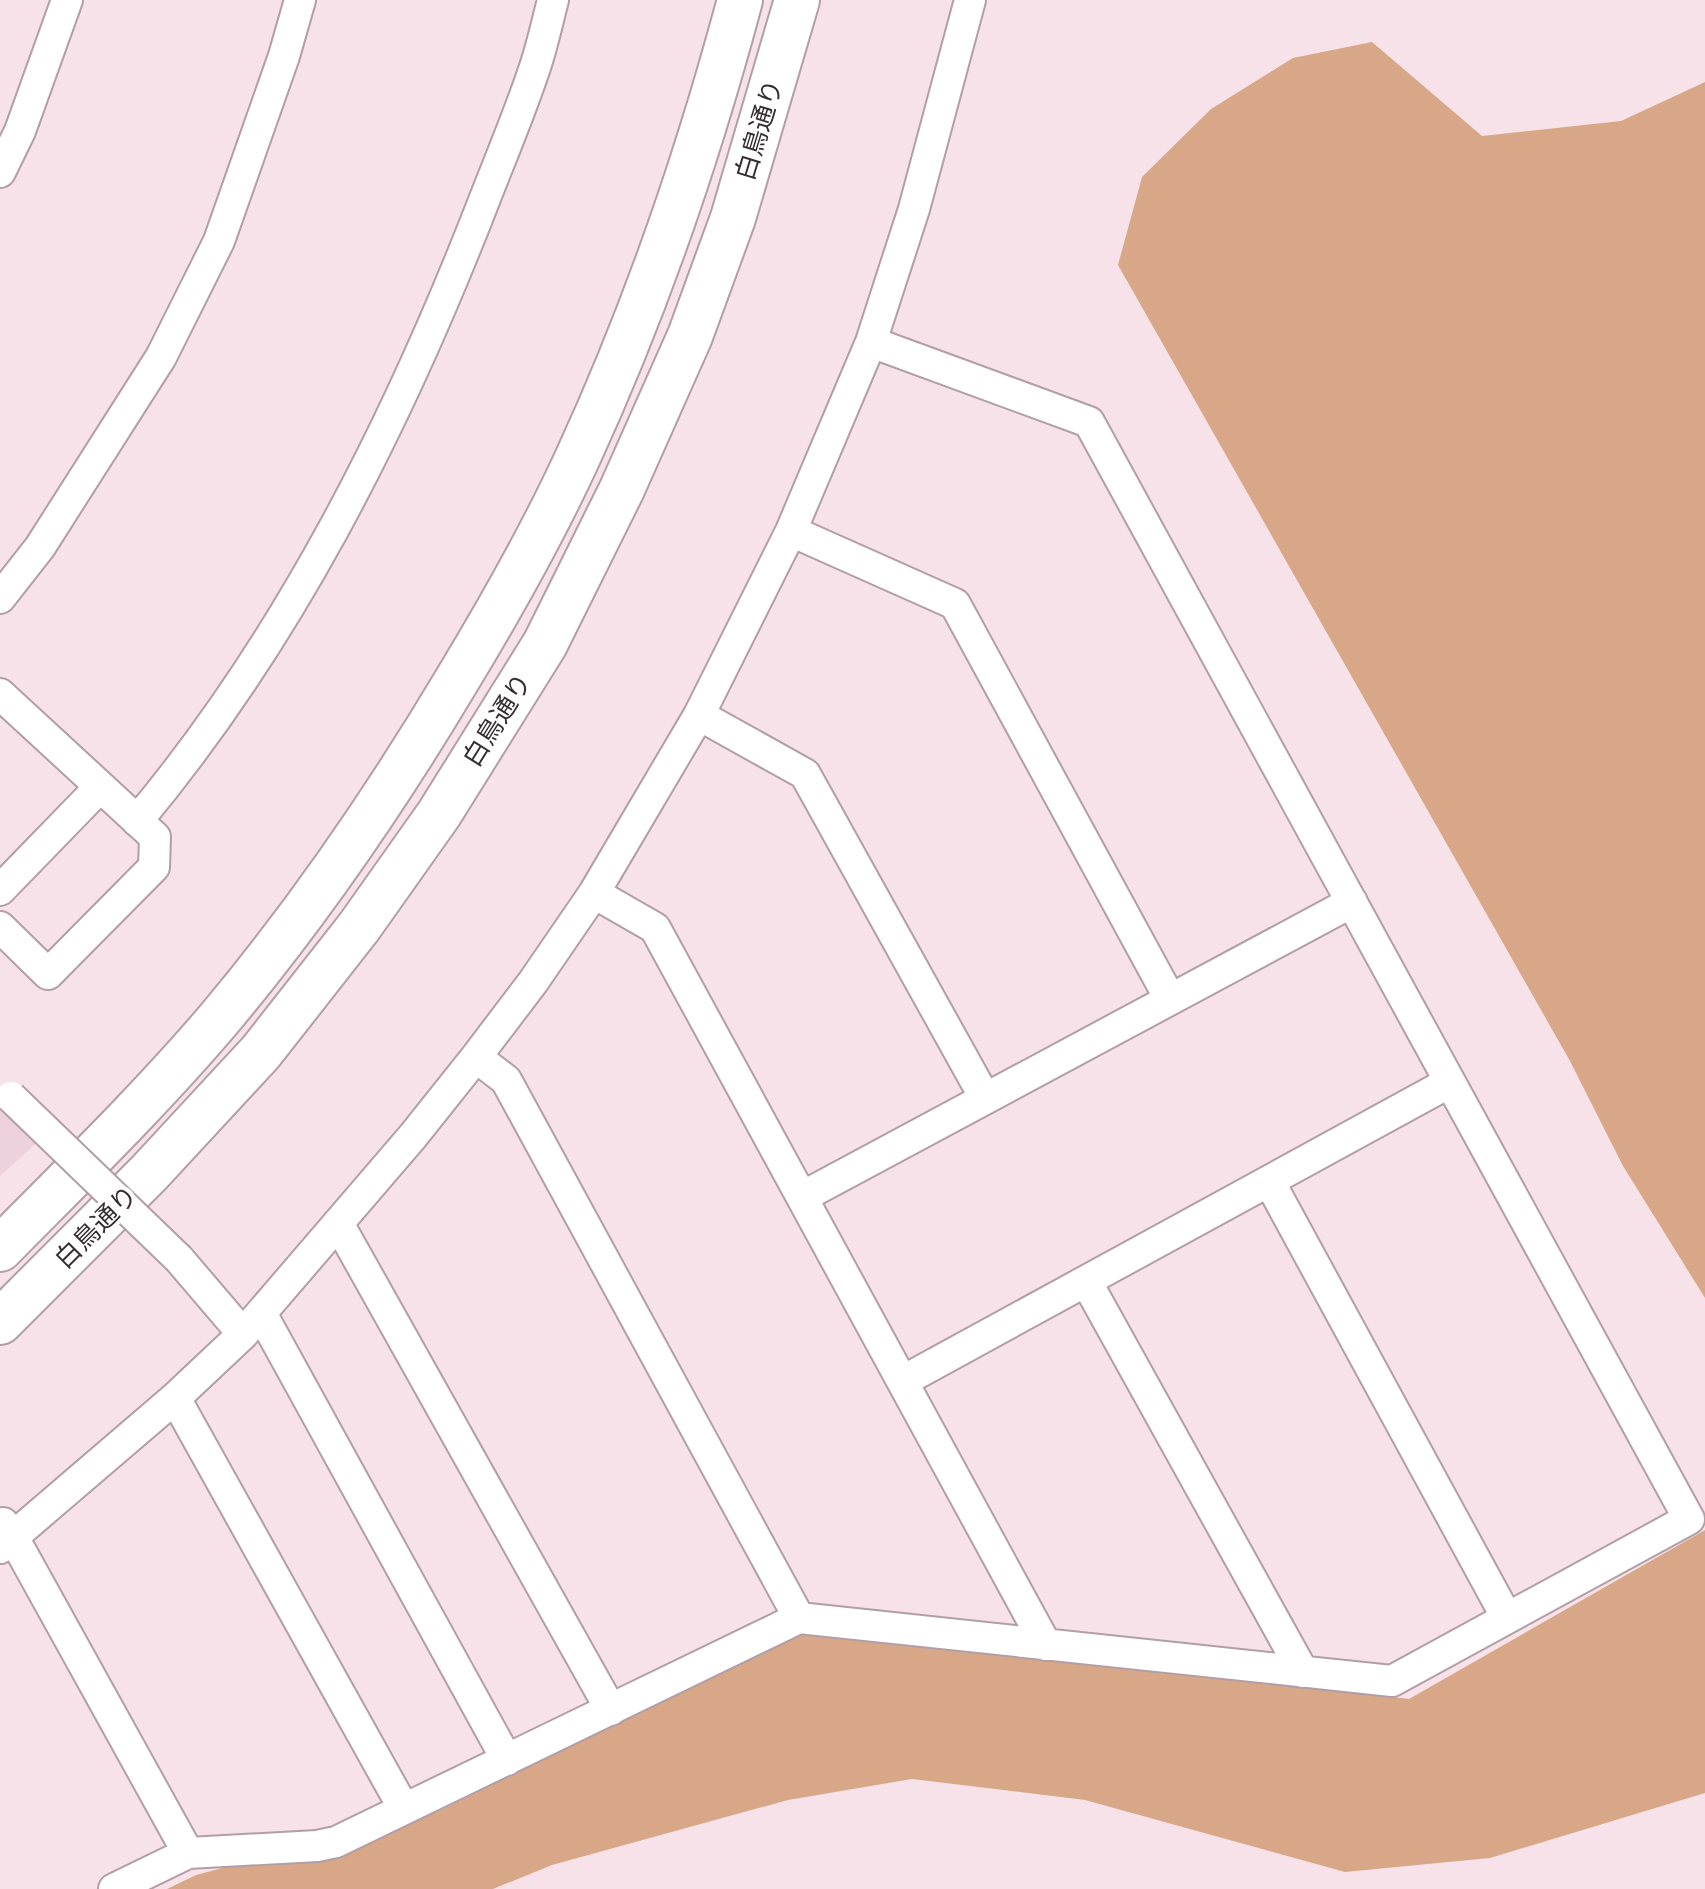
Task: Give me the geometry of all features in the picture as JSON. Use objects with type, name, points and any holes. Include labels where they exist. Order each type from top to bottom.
[{"type":"main road","name":"白鳥通り","points":[[0,1249],[111,1137],[219,1019],[314,897],[400,775],[482,639],[577,460],[640,313],[724,62],[740,0]]},
{"type":"main road","name":"白鳥通り","points":[[0,1322],[149,1173],[261,1052],[359,927],[439,814],[545,644],[622,489],[690,336],[733,218],[797,0]]},
{"type":"street","points":[[0,172],[20,131],[67,0]]},
{"type":"street","points":[[0,598],[40,547],[161,357],[219,241],[284,56],[300,0]]},
{"type":"street","points":[[137,821],[182,767],[283,618],[375,446],[450,288],[535,70],[553,0]]},
{"type":"street","points":[[188,1853],[4,1535],[175,1398],[252,1324],[413,1136],[476,1057],[533,982],[594,893],[699,715],[791,531],[871,342],[914,209],[970,0]]},
{"type":"street","points":[[114,1889],[188,1853],[317,1846],[336,1842],[799,1618],[1392,1681],[1689,1519],[1089,422],[871,342]]},
{"type":"street","points":[[791,531],[955,604],[1170,999]]},
{"type":"street","points":[[0,694],[155,837],[154,867],[48,974],[0,927]]},
{"type":"street","points":[[699,715],[805,774],[985,1098]]},
{"type":"street","points":[[0,890],[100,787]]},
{"type":"street","points":[[594,893],[655,928],[1046,1645]]},
{"type":"street","points":[[802,1197],[1352,902]]},
{"type":"street","points":[[476,1057],[506,1080],[799,1618]]},
{"type":"street","points":[[903,1381],[1450,1082]]},
{"type":"street","points":[[11,1097],[179,1259],[252,1324],[507,1760]]},
{"type":"street","points":[[1269,1181],[1507,1618]]},
{"type":"street","points":[[338,1223],[611,1710]]},
{"type":"street","points":[[1086,1281],[1303,1672]]},
{"type":"street","points":[[175,1398],[404,1809]]},
{"type":"shaded area","points":[[1372,42],[1482,136],[1621,121],[1705,82],[1705,1298],[1623,1166],[1570,1061],[1118,265],[1142,177],[1211,109],[1293,58]]},
{"type":"shaded area","points":[[0,1097],[43,1137],[0,1176]]},
{"type":"shaded area","points":[[1705,1530],[1705,1793],[1490,1858],[1345,1872],[1085,1800],[912,1779],[788,1800],[552,1865],[493,1889],[167,1889],[196,1875],[439,1811],[823,1621],[1409,1699]]}]
